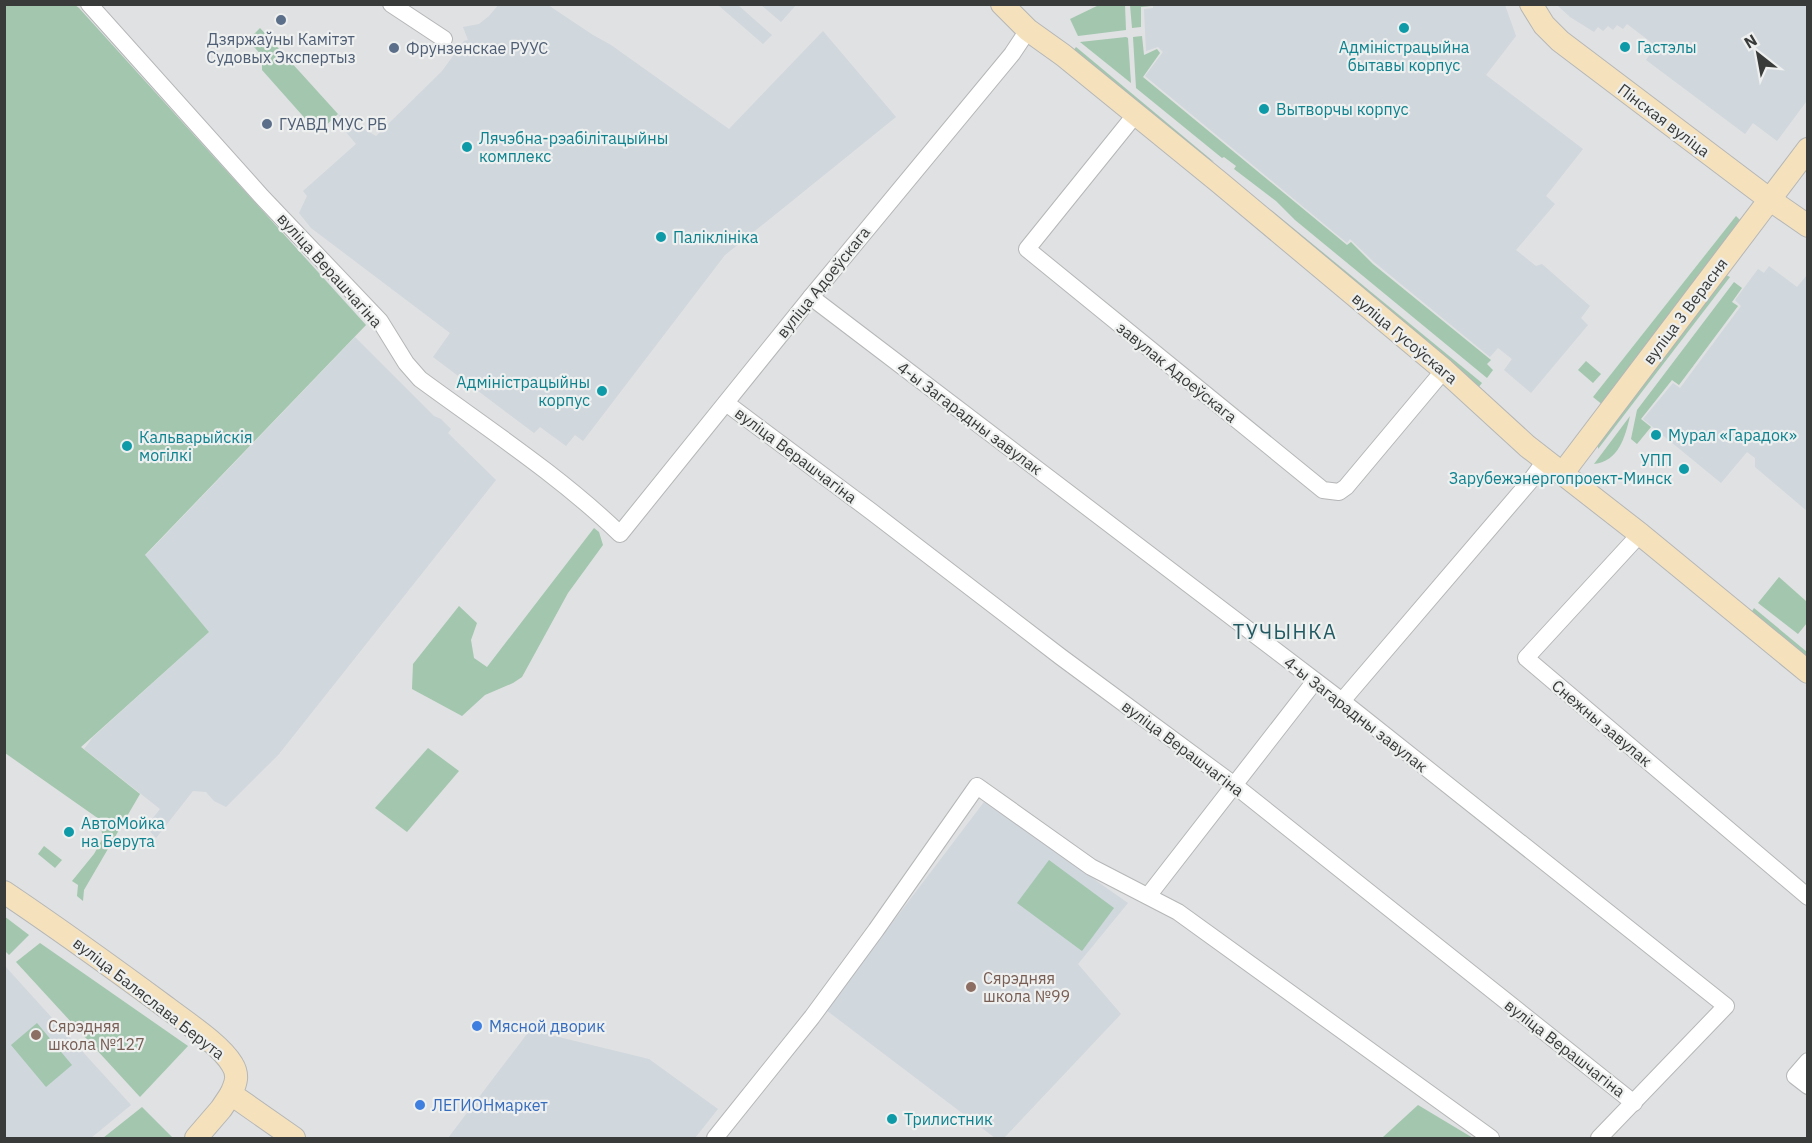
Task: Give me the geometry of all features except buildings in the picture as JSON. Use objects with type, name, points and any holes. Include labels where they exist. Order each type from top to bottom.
[{"type":"street","name":"вуліца Верашчагіна","points":[[89,4],[255,188],[365,304],[380,321],[406,363],[420,379],[528,458],[620,534]]},
{"type":"street","points":[[392,4],[444,39]]},
{"type":"street","name":"вуліца Гусоўскага","points":[[1002,4],[1028,30],[1063,55],[1259,215],[1444,370],[1553,467],[1640,534],[1808,672]]},
{"type":"street","name":"Пінская вуліца","points":[[1531,4],[1544,25],[1560,41],[1769,200],[1808,226]]},
{"type":"street","name":"вуліца Адоеўскага","points":[[620,534],[811,297],[1012,54],[1028,30]]},
{"type":"street","name":"завулак Адоеўскага","points":[[1135,115],[1027,249],[1323,490],[1339,492],[1346,487],[1444,370]]},
{"type":"street","name":"вуліца 3 Верасня","points":[[1342,701],[1531,480],[1553,467],[1808,149]]},
{"type":"street","name":"4-ы Загарадны завулак","points":[[811,297],[1342,701],[1726,1006],[1634,1103]]},
{"type":"street","name":"вуліца Верашчагіна","points":[[726,403],[1061,657],[1233,784],[1634,1103]]},
{"type":"street","name":"Снежны завулак","points":[[1640,534],[1526,658],[1808,897]]},
{"type":"street","points":[[1148,896],[1315,681]]},
{"type":"street","points":[[715,1138],[812,1017],[977,786],[1091,867],[1178,912],[1491,1138]]},
{"type":"street","name":"вуліца Баляслава Берута","points":[[4,892],[91,952],[224,1054],[232,1062],[237,1077],[231,1094]]},
{"type":"street","points":[[1808,1061],[1795,1076],[1808,1086]]},
{"type":"street","points":[[196,1138],[231,1094],[294,1138]]},
{"type":"street","points":[[1599,1138],[1634,1103]]},
{"type":"shaded area","points":[[499,4],[548,5],[611,45],[729,129],[823,31],[896,117],[725,255],[583,441],[575,435],[566,446],[540,427],[534,433],[433,357],[450,333],[311,228],[299,213],[307,196],[303,191],[356,144],[346,132],[338,114],[376,136],[442,71],[464,41],[468,40],[463,27],[479,24]]},
{"type":"shaded area","points":[[1153,4],[1505,5],[1516,36],[1486,75],[1583,149],[1546,196],[1555,204],[1516,250],[1536,266],[1542,264],[1590,306],[1581,318],[1588,325],[1531,393],[1504,370],[1512,359],[1498,348],[1490,357],[1374,262],[1350,239],[1347,243],[1145,76],[1163,52],[1158,47],[1146,51],[1144,9],[1153,8]]},
{"type":"shaded area","points":[[718,5],[738,5],[772,35],[763,44]]},
{"type":"shaded area","points":[[761,5],[796,5],[781,22]]},
{"type":"shaded area","points":[[1557,5],[1807,5],[1807,103],[1777,141],[1753,123],[1745,134],[1646,60],[1656,46],[1627,24],[1623,29],[1617,25],[1613,30],[1608,26],[1603,31],[1598,27],[1594,32],[1570,17]]},
{"type":"shaded area","points":[[1769,266],[1797,287],[1807,275],[1807,511],[1755,467],[1755,458],[1747,452],[1721,483],[1643,419],[1673,383],[1680,388],[1741,306],[1735,300],[1758,269],[1764,273]]},
{"type":"shaded area","points":[[355,337],[434,416],[441,419],[451,429],[448,433],[496,480],[279,754],[226,807],[214,801],[206,792],[193,791],[156,838],[146,827],[160,809],[84,749],[93,737],[209,632],[145,556]]},
{"type":"shaded area","name":"Сярэдняя школа №99","points":[[984,802],[1128,903],[1078,964],[1121,1014],[1004,1138],[995,1138],[826,1010]]},
{"type":"shaded area","name":"Сярэдняя школа №127","points":[[4,965],[131,1105],[91,1138],[5,1138]]},
{"type":"shaded area","points":[[530,1030],[649,1059],[718,1109],[695,1138],[448,1138]]},
{"type":"green space","name":"Кальварыйскія могілкі","points":[[5,4],[75,5],[79,8],[366,325],[145,555],[209,632],[81,747],[140,794],[84,890],[83,901],[77,896],[78,885],[72,881],[94,854],[103,838],[99,819],[5,753]]},
{"type":"green space","points":[[1101,4],[1125,5],[1126,30],[1078,36],[1070,19]]},
{"type":"green space","points":[[1130,5],[1151,5],[1141,7],[1141,27],[1132,28]]},
{"type":"green space","points":[[260,28],[338,114],[318,133],[262,70],[262,56],[248,40]]},
{"type":"green space","points":[[1142,36],[1144,55],[1157,49],[1160,53],[1143,77],[1347,245],[1351,242],[1373,264],[1491,360],[1487,364],[1493,370],[1487,378],[1295,220],[1276,201],[1234,169],[1236,166],[1224,157],[1222,158],[1136,88],[1133,37]]},
{"type":"green space","points":[[1128,38],[1131,83],[1080,42]]},
{"type":"green space","points":[[1076,47],[1214,162],[1194,151],[1073,51]]},
{"type":"green space","points":[[1270,209],[1482,383],[1478,388],[1286,228]]},
{"type":"green space","points":[[1736,216],[1741,221],[1604,406],[1593,397]]},
{"type":"green space","points":[[1724,274],[1730,277],[1598,449],[1598,443]]},
{"type":"green space","points":[[1734,282],[1742,288],[1732,302],[1738,306],[1679,385],[1672,380],[1641,419],[1651,427],[1637,444],[1631,439],[1637,410]]},
{"type":"green space","points":[[1586,361],[1601,374],[1593,383],[1578,370]]},
{"type":"green space","points":[[1630,416],[1620,447],[1603,462],[1594,464]]},
{"type":"green space","points":[[594,528],[599,532],[603,545],[568,593],[522,677],[485,695],[462,716],[412,689],[413,664],[459,606],[477,623],[471,640],[474,658],[487,667]]},
{"type":"green space","points":[[1779,577],[1806,601],[1807,599],[1807,623],[1798,634],[1758,603]]},
{"type":"green space","points":[[1754,608],[1807,652],[1807,659],[1751,613]]},
{"type":"green space","points":[[428,748],[459,771],[407,832],[375,808]]},
{"type":"green space","points":[[44,846],[62,860],[55,868],[38,854]]},
{"type":"green space","points":[[1049,860],[1114,908],[1082,951],[1017,903]]},
{"type":"green space","points":[[4,916],[29,935],[9,955],[5,951]]},
{"type":"green space","points":[[40,943],[188,1046],[140,1097],[16,962]]},
{"type":"green space","points":[[37,1023],[72,1065],[46,1087],[11,1045]]},
{"type":"green space","points":[[1418,1105],[1473,1138],[1382,1138]]},
{"type":"green space","points":[[142,1107],[173,1138],[103,1138],[137,1111]]},
{"type":"place","name":"Дзяржаўны Камітэт Судовых Экспертыз","points":[[281,20]]},
{"type":"place","name":"Адміністрацыйна бытавы корпус","points":[[1404,28]]},
{"type":"place","name":"Гастэлы","points":[[1625,47]]},
{"type":"place","name":"Фрунзенскае РУУС","points":[[394,48]]},
{"type":"place","name":"Вытворчы корпус","points":[[1264,109]]},
{"type":"place","name":"ГУАВД МУС РБ","points":[[267,124]]},
{"type":"place","name":"Лячэбна-рэабілітацыйны комплекс","points":[[467,147]]},
{"type":"place","name":"Паліклініка","points":[[661,237]]},
{"type":"place","name":"Адміністрацыйны корпус","points":[[602,391]]},
{"type":"place","name":"Мурал «Гарадок»","points":[[1656,435]]},
{"type":"place","name":"Кальварыйскія могілкі","points":[[127,446]]},
{"type":"place","name":"УПП Зарубежэнергопроект-Минск","points":[[1684,469]]},
{"type":"place","name":"АвтоМойка на Берута","points":[[69,832]]},
{"type":"place","name":"Сярэдняя школа №99","points":[[971,987]]},
{"type":"place","name":"Мясной дворик","points":[[477,1026]]},
{"type":"place","name":"Сярэдняя школа №127","points":[[36,1035]]},
{"type":"place","name":"ЛЕГИОНмаркет","points":[[420,1105]]},
{"type":"place","name":"Трилистник","points":[[892,1119]]},
{"type":"district","name":"ТУЧЫНКА","points":[[1285,631]]}]
